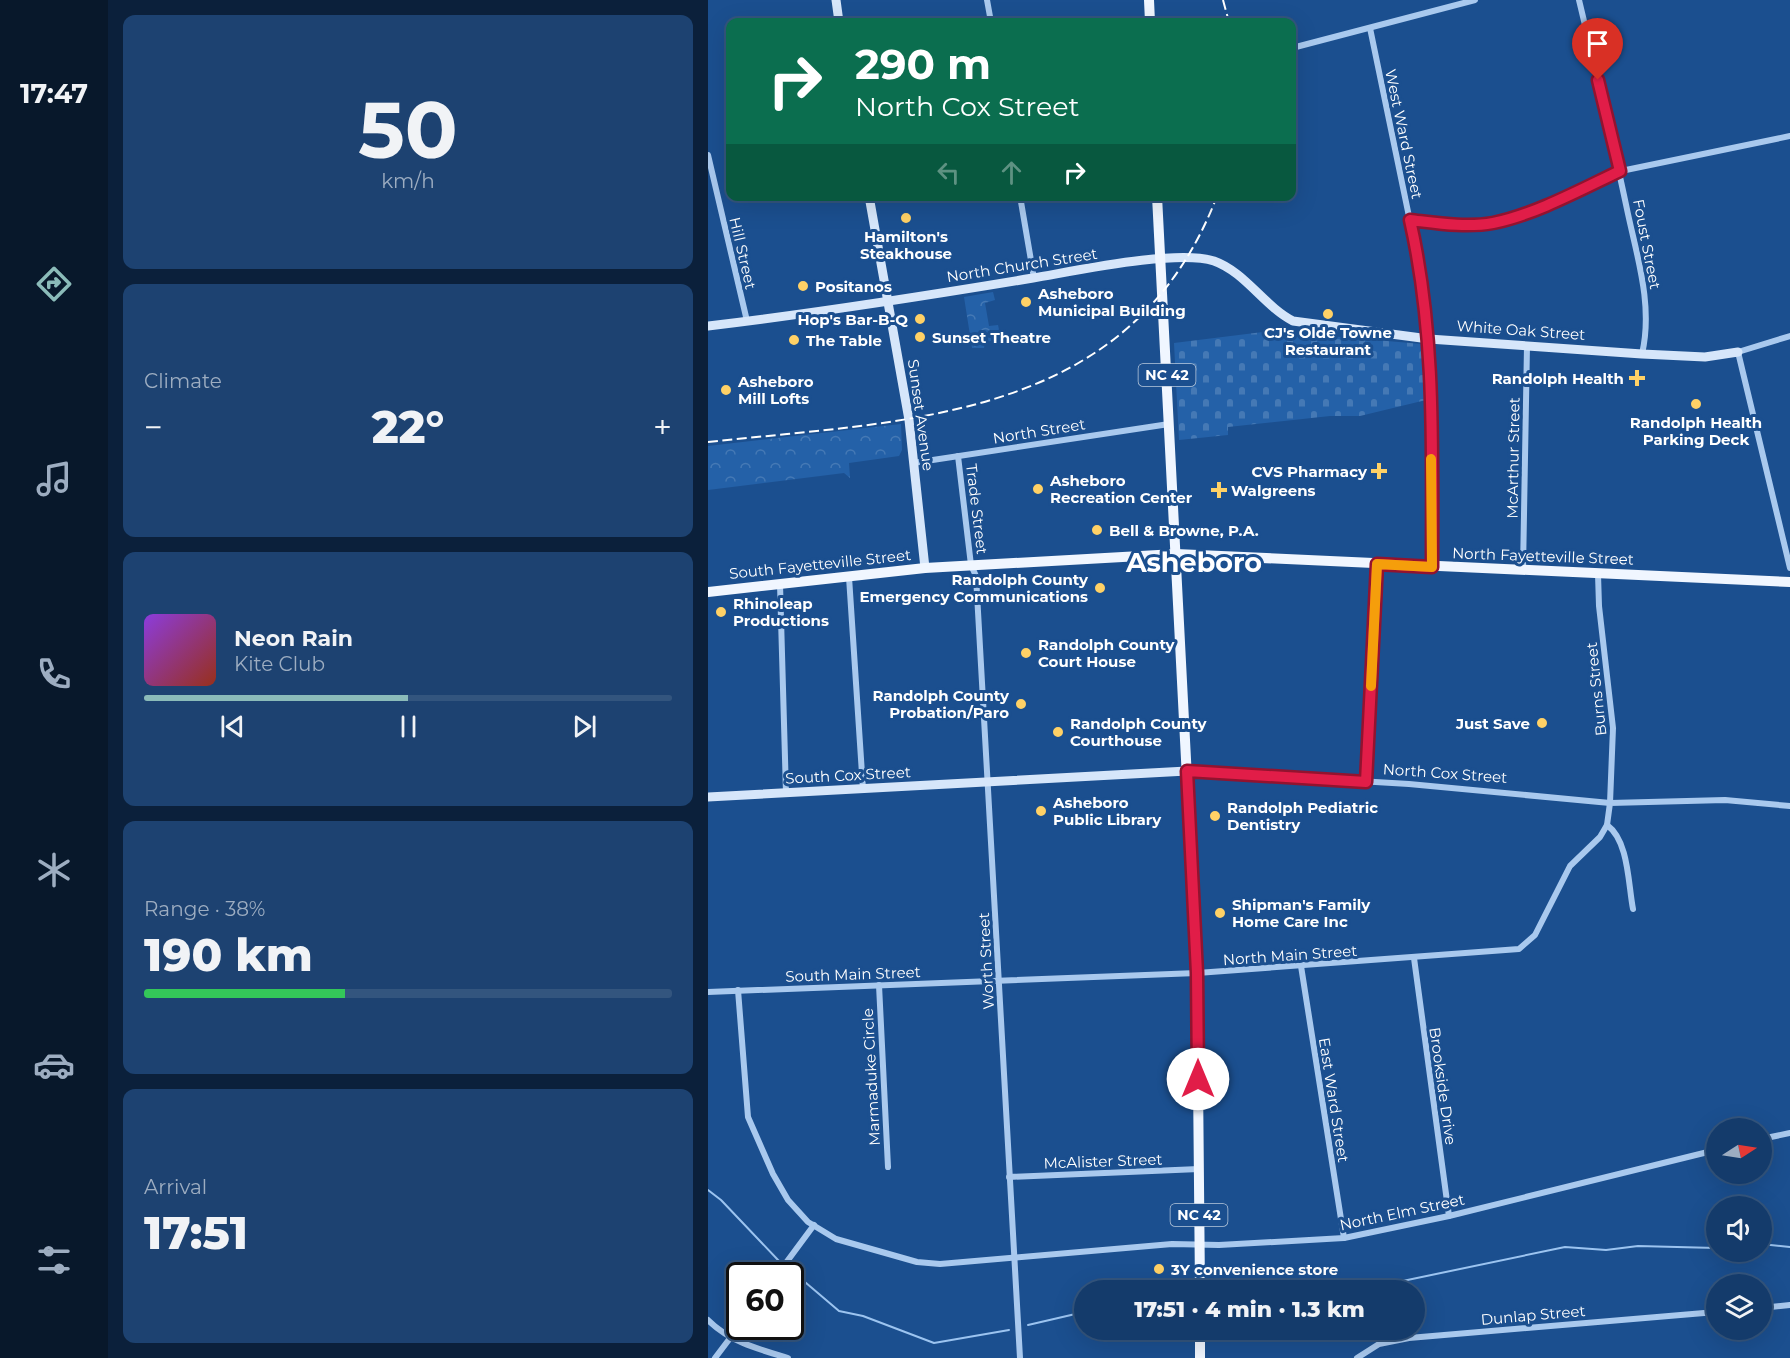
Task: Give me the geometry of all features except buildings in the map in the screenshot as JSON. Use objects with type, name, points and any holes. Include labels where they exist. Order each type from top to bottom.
[{"type":"main road","points":[[1149,0],[1150,18]]},
{"type":"main road","name":"NC 42","points":[[1157,201],[1197,973],[1200,1280]]},
{"type":"main road","name":"North Fayetteville Street","points":[[971,565],[1176,554],[1790,582]]},
{"type":"main road","name":"South Fayetteville Street","points":[[708,592],[971,565]]},
{"type":"main road","points":[[1200,1340],[1200,1358]]},
{"type":"street","points":[[836,0],[838,18]]},
{"type":"street","points":[[987,0],[990,18]]},
{"type":"street","points":[[1296,47],[1475,0]]},
{"type":"street","name":"Foust Street","points":[[1579,0],[1620,171],[1645,295],[1645,341],[1642,354]]},
{"type":"street","name":"West Ward Street","points":[[1370,28],[1424,289],[1429,339],[1432,567]]},
{"type":"street","points":[[1410,220],[1462,225],[1492,223],[1521,214],[1620,171],[1790,136]]},
{"type":"street","name":"Hill Street","points":[[708,155],[747,321]]},
{"type":"street","name":"Sunset Avenue","points":[[870,201],[909,420],[925,568]]},
{"type":"street","points":[[1021,201],[1034,278]]},
{"type":"street","name":"White Oak Street","points":[[1161,259],[1188,257],[1212,260],[1227,267],[1277,313],[1293,321],[1429,339],[1706,357],[1738,352],[1790,336]]},
{"type":"street","name":"North Church Street","points":[[708,326],[1161,259]]},
{"type":"street","name":"McArthur Street","points":[[1523,571],[1527,346]]},
{"type":"street","points":[[1738,352],[1790,568]]},
{"type":"street","name":"North Street","points":[[913,463],[1169,424]]},
{"type":"street","name":"Trade Street","points":[[958,456],[971,565]]},
{"type":"street","points":[[1366,782],[1377,564]]},
{"type":"street","name":"Worth Street","points":[[971,565],[976,576],[989,781],[1020,1358]]},
{"type":"street","name":"Burns Street","points":[[1598,574],[1599,606],[1613,728],[1610,803],[1606,825]]},
{"type":"street","points":[[849,577],[863,789]]},
{"type":"street","points":[[780,585],[786,793]]},
{"type":"street","name":"North Cox Street","points":[[989,781],[1187,771],[1366,782],[1610,803],[1725,800],[1790,806]]},
{"type":"street","name":"South Cox Street","points":[[708,797],[989,781]]},
{"type":"street","points":[[1606,825],[1616,832],[1623,852],[1633,909]]},
{"type":"street","name":"North Main Street","points":[[999,981],[1197,973],[1519,949],[1531,940],[1570,866],[1600,837],[1606,825]]},
{"type":"street","name":"Brookside Drive","points":[[1414,958],[1449,1216]]},
{"type":"street","name":"East Ward Street","points":[[1301,966],[1344,1238]]},
{"type":"street","name":"South Main Street","points":[[708,992],[999,981]]},
{"type":"street","name":"Marmaduke Circle","points":[[879,986],[888,1167]]},
{"type":"street","name":"North Elm Street","points":[[738,990],[748,1117],[773,1174],[788,1200],[814,1225],[836,1239],[917,1262],[940,1264],[1199,1244],[1220,1245],[1344,1238],[1449,1216],[1706,1152]]},
{"type":"street","points":[[1772,1136],[1790,1132]]},
{"type":"street","name":"McAlister Street","points":[[1009,1177],[1199,1169]]},
{"type":"street","points":[[787,1262],[814,1225]]},
{"type":"street","points":[[1772,1307],[1790,1305]]},
{"type":"street","name":"Dunlap Street","points":[[1357,1358],[1379,1344],[1409,1338],[1706,1313]]},
{"type":"street","points":[[708,1320],[726,1336]]},
{"type":"street","points":[[715,1358],[728,1340]]},
{"type":"street","points":[[736,1340],[788,1358]]},
{"type":"green space","points":[[993,292],[995,300],[985,303],[989,326],[998,325],[1001,339],[985,342],[984,348],[972,348],[964,297]]},
{"type":"green space","points":[[1271,331],[1422,344],[1426,400],[1360,416],[1330,416],[1228,427],[1228,435],[1179,440],[1174,343]]},
{"type":"green space","points":[[901,424],[902,450],[899,456],[849,463],[850,478],[844,473],[708,490],[708,446]]},
{"type":"waterway","points":[[708,1190],[721,1200],[779,1261]]},
{"type":"waterway","points":[[1772,1245],[1790,1247]]},
{"type":"waterway","points":[[1407,1280],[1565,1247],[1606,1250],[1638,1246],[1706,1248]]},
{"type":"waterway","points":[[804,1281],[839,1311],[863,1316],[934,1343],[1009,1330]]},
{"type":"waterway","points":[[1028,1325],[1074,1314]]},
{"type":"railway","points":[[1223,0],[1228,18]]},
{"type":"railway","points":[[708,442],[861,426],[935,414],[1006,395],[1071,367],[1130,326],[1179,270],[1214,201]]},
{"type":"slow traffic","points":[[1371,686],[1377,564],[1432,567],[1431,459]]},
{"type":"place","name":"Hamilton's Steakhouse","points":[[906,218]]},
{"type":"place","name":"Positanos","points":[[803,286]]},
{"type":"place","name":"Asheboro Municipal Building","points":[[1026,302]]},
{"type":"place","name":"CJ's Olde Towne Restaurant","points":[[1328,314]]},
{"type":"place","name":"Hop's Bar-B-Q","points":[[920,319]]},
{"type":"place","name":"Sunset Theatre","points":[[920,337]]},
{"type":"place","name":"The Table","points":[[794,340]]},
{"type":"place","name":"Randolph Health","points":[[1637,378]]},
{"type":"place","name":"Asheboro Mill Lofts","points":[[726,390]]},
{"type":"place","name":"Randolph Health Parking Deck","points":[[1696,404]]},
{"type":"place","name":"CVS Pharmacy","points":[[1379,471]]},
{"type":"place","name":"Asheboro Recreation Center","points":[[1038,489]]},
{"type":"place","name":"Walgreens","points":[[1219,490]]},
{"type":"place","name":"Bell & Browne, P.A.","points":[[1097,530]]},
{"type":"place","name":"Randolph County Emergency Communications","points":[[1100,588]]},
{"type":"place","name":"Rhinoleap Productions","points":[[721,612]]},
{"type":"place","name":"Randolph County Court House","points":[[1026,653]]},
{"type":"place","name":"Randolph County Probation/Paro","points":[[1021,704]]},
{"type":"place","name":"Just Save","points":[[1542,723]]},
{"type":"place","name":"Randolph County Courthouse","points":[[1058,732]]},
{"type":"place","name":"Asheboro Public Library","points":[[1041,811]]},
{"type":"place","name":"Randolph Pediatric Dentistry","points":[[1215,816]]},
{"type":"place","name":"Shipman's Family Home Care Inc","points":[[1220,913]]},
{"type":"place","name":"3Y convenience store","points":[[1159,1269]]},
{"type":"district","name":"Asheboro","points":[[1194,562]]},
{"type":"route","points":[[1198,1079],[1197,973],[1187,771],[1366,782],[1377,564],[1432,567],[1429,339],[1424,289],[1410,220],[1462,225],[1492,223],[1521,214],[1620,171],[1598,80]]}]
